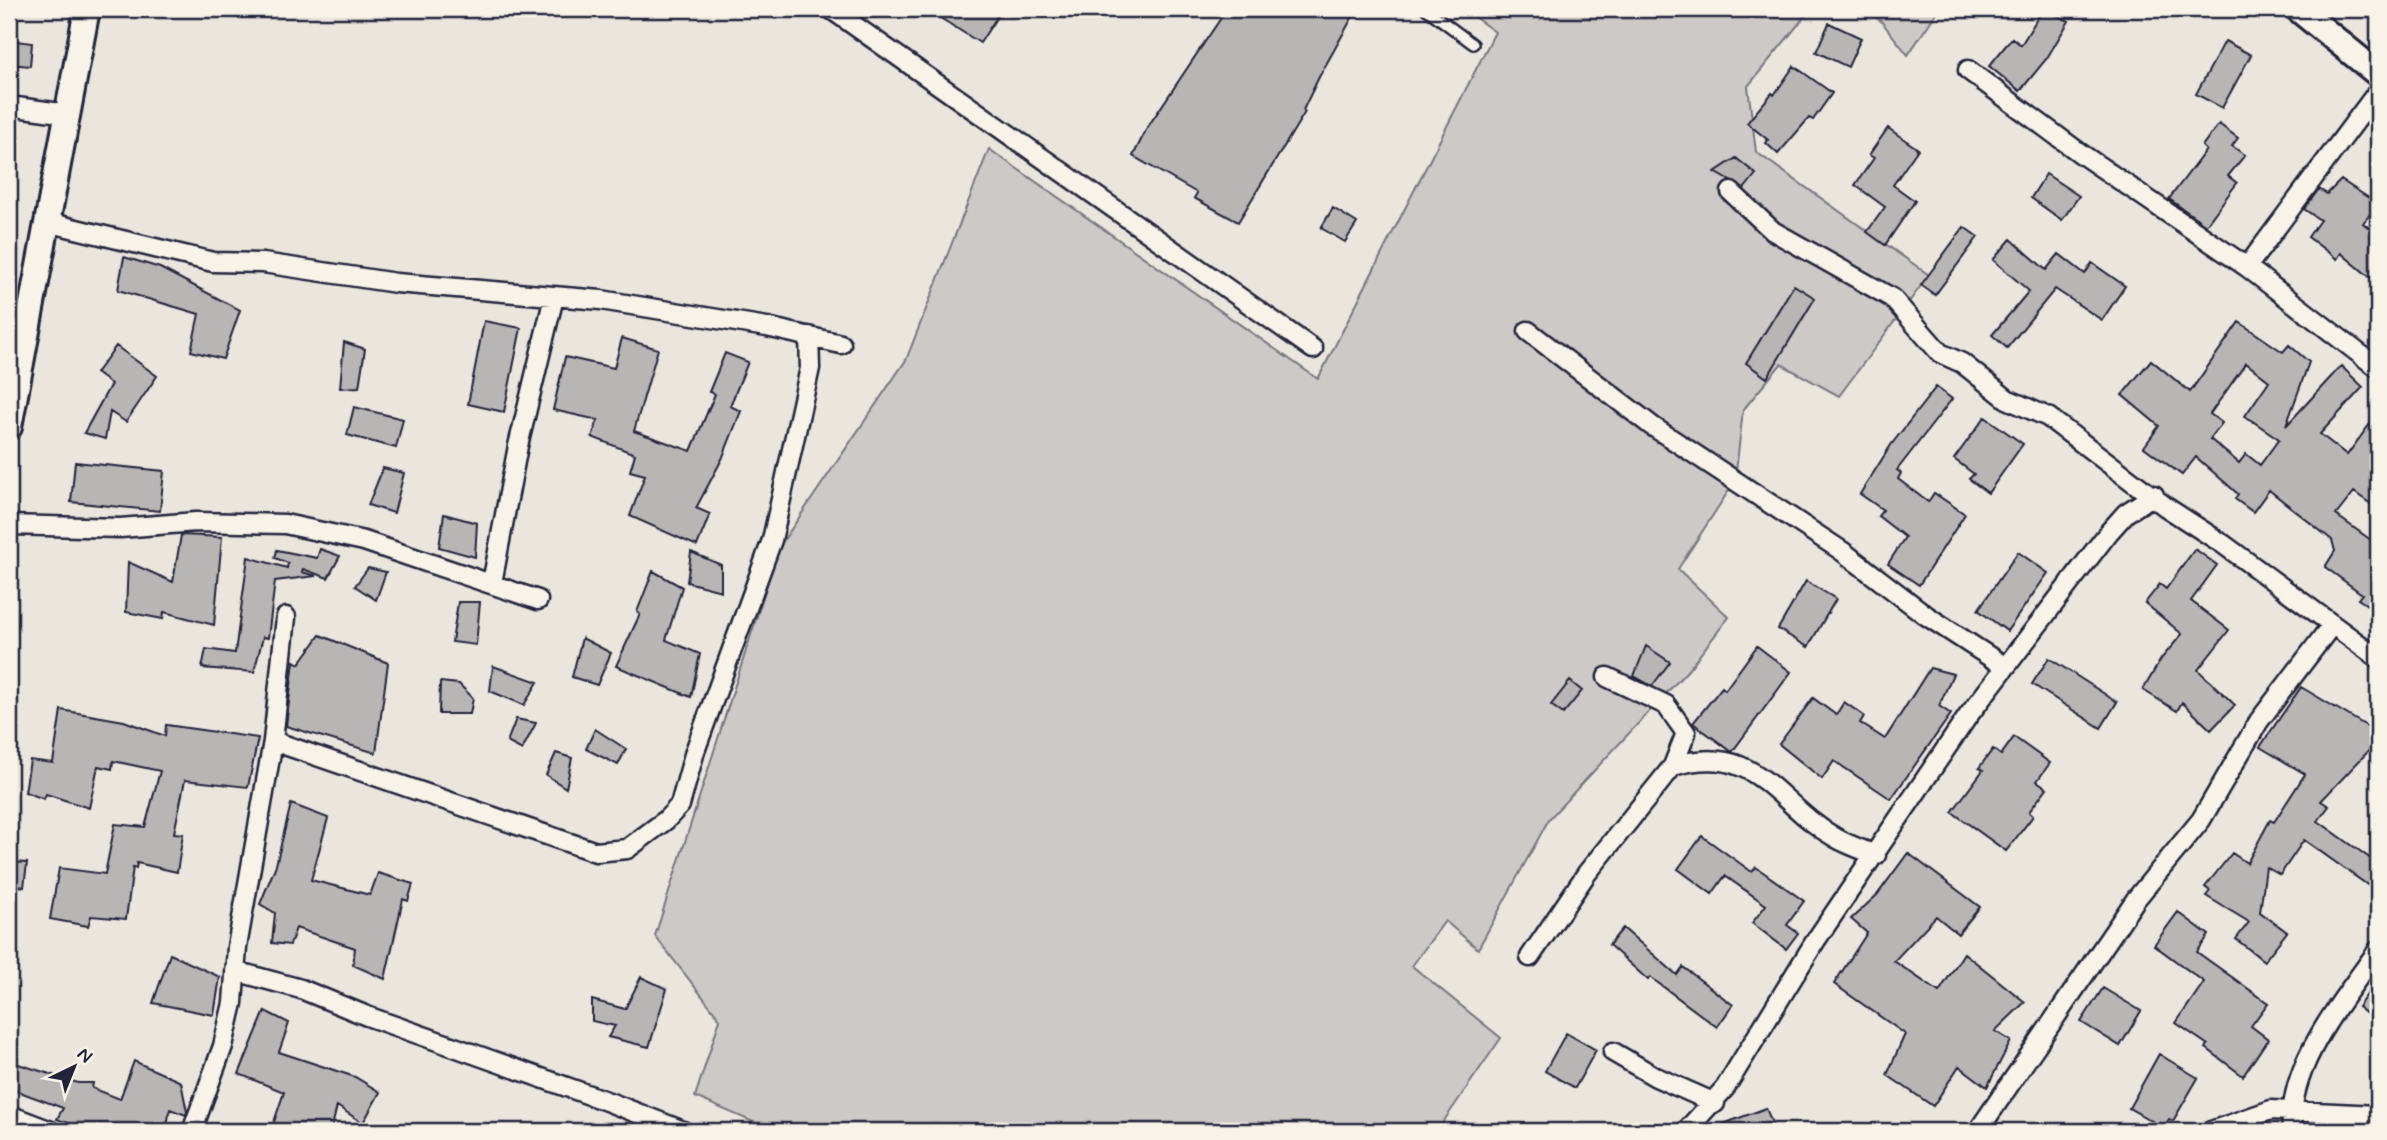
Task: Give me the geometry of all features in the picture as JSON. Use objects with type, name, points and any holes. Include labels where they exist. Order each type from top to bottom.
[{"type":"main road","points":[[9,427],[87,9]]},
{"type":"main road","points":[[2298,9],[2378,74]]},
{"type":"street","points":[[831,9],[1313,349]]},
{"type":"street","points":[[1968,70],[2080,153],[2247,267],[2378,368]]},
{"type":"street","points":[[2247,267],[2378,91]]},
{"type":"street","points":[[9,106],[68,114]]},
{"type":"street","points":[[1731,192],[1773,231],[1892,298],[1940,353],[1962,363],[2007,398],[2048,417],[2154,495],[2165,507],[2222,544],[2378,658]]},
{"type":"street","points":[[47,222],[213,262],[263,263],[396,283],[601,300],[841,344]]},
{"type":"street","points":[[492,583],[518,446],[554,297]]},
{"type":"street","points":[[1528,331],[1652,426],[1842,551],[1927,616],[2004,666]]},
{"type":"street","points":[[273,741],[596,852],[627,849],[666,820],[680,805],[695,751],[756,591],[772,540],[810,368],[809,336]]},
{"type":"street","points":[[1686,1131],[1715,1103],[1816,940],[2004,666],[2126,513],[2154,495]]},
{"type":"street","points":[[9,526],[120,528],[196,522],[285,524],[364,541],[538,600]]},
{"type":"street","points":[[192,1131],[223,1046],[233,1003],[235,971],[273,741],[286,617]]},
{"type":"street","points":[[1980,1128],[2136,899],[2201,820],[2259,721],[2331,626]]},
{"type":"street","points":[[1530,957],[1587,873],[1673,766],[1686,733],[1666,705],[1607,677]]},
{"type":"street","points":[[1673,766],[1694,759],[1726,759],[1760,776],[1836,839],[1876,855]]},
{"type":"street","points":[[2292,1131],[2290,1110],[2294,1092],[2312,1052],[2378,950]]},
{"type":"street","points":[[235,971],[301,989],[367,1016],[683,1131]]},
{"type":"street","points":[[1613,1052],[1656,1077],[1715,1103]]},
{"type":"street","points":[[2211,1131],[2271,1110],[2378,1115]]},
{"type":"street","points":[[9,1115],[51,1131]]},
{"type":"lane","points":[[1426,9],[1473,44]]},
{"type":"shaded area","points":[[1463,9],[1811,9],[1748,86],[1756,152],[1929,275],[1839,396],[1781,364],[1743,410],[1735,481],[1678,569],[1729,617],[1688,670],[1549,819],[1478,949],[1445,921],[1412,966],[1501,1038],[1441,1125],[1454,1131],[774,1131],[695,1097],[720,1019],[655,936],[779,547],[906,360],[989,149],[1318,379],[1495,32]]},
{"type":"shaded area","points":[[1862,9],[1939,9],[1908,55],[1881,21]]},
{"type":"building","points":[[926,9],[1002,9],[980,43]]},
{"type":"building","points":[[1227,9],[1357,9],[1319,77],[1303,110],[1305,112],[1238,222],[1194,198],[1197,193],[1133,156],[1147,128]]},
{"type":"building","points":[[2043,9],[2069,21],[2047,58],[2020,91],[1989,66],[2012,38],[2021,45]]},
{"type":"building","points":[[1829,23],[1861,38],[1848,67],[1816,52]]},
{"type":"building","points":[[9,40],[32,43],[30,66],[9,64]]},
{"type":"building","points":[[2225,41],[2251,55],[2222,108],[2196,94]]},
{"type":"building","points":[[1794,66],[1832,93],[1813,120],[1809,118],[1778,154],[1766,143],[1768,140],[1747,123],[1772,93],[1774,95]]},
{"type":"building","points":[[2219,124],[2238,138],[2232,146],[2245,155],[2228,176],[2237,183],[2206,225],[2169,199],[2206,150],[2202,146]]},
{"type":"building","points":[[1888,128],[1918,149],[1893,185],[1915,201],[1885,245],[1867,232],[1885,207],[1855,185],[1874,158],[1869,155]]},
{"type":"building","points":[[1736,158],[1756,174],[1744,189],[1715,172]]},
{"type":"building","points":[[2046,174],[2079,196],[2062,220],[2031,198]]},
{"type":"building","points":[[2341,180],[2378,204],[2363,223],[2378,235],[2378,284],[2341,253],[2337,259],[2308,237],[2320,220],[2304,209],[2319,189],[2327,194]]},
{"type":"building","points":[[1333,208],[1357,223],[1345,242],[1321,228]]},
{"type":"building","points":[[1964,227],[1978,237],[1935,295],[1921,285]]},
{"type":"building","points":[[2011,239],[2046,270],[2059,254],[2085,274],[2092,263],[2125,286],[2102,320],[2055,289],[2007,348],[1992,335],[2029,291],[1993,260]]},
{"type":"building","points":[[124,257],[160,268],[240,310],[223,359],[191,351],[199,314],[118,290]]},
{"type":"building","points":[[1794,285],[1815,298],[1767,378],[1746,363]]},
{"type":"building","points":[[484,321],[521,328],[504,412],[468,404]]},
{"type":"building","points":[[2239,322],[2283,352],[2289,345],[2309,362],[2286,426],[2341,366],[2363,387],[2320,434],[2347,455],[2378,413],[2378,509],[2354,492],[2336,515],[2378,545],[2378,612],[2358,599],[2362,594],[2325,567],[2335,551],[2332,540],[2269,490],[2253,512],[2235,499],[2238,494],[2196,457],[2182,475],[2144,447],[2159,426],[2122,395],[2151,360],[2190,392]],"holes":[[[2246,363],[2269,381],[2245,416],[2279,439],[2260,465],[2246,454],[2239,463],[2210,439],[2222,423],[2210,414]]]},
{"type":"building","points":[[622,338],[658,349],[634,431],[691,451],[715,394],[709,392],[725,353],[748,362],[730,406],[741,411],[722,459],[696,508],[710,514],[697,546],[630,516],[645,475],[630,471],[635,454],[592,437],[598,420],[553,410],[565,357],[614,368]]},
{"type":"building","points":[[344,342],[365,349],[359,387],[340,388]]},
{"type":"building","points":[[116,346],[157,376],[126,422],[110,412],[105,439],[84,433],[111,384],[96,373]]},
{"type":"building","points":[[1936,387],[1952,399],[1897,470],[1901,473],[1898,479],[1928,502],[1934,493],[1965,514],[1919,585],[1888,564],[1905,537],[1878,516],[1883,510],[1860,494],[1891,445]]},
{"type":"building","points":[[354,407],[403,419],[396,448],[347,435]]},
{"type":"building","points":[[1985,417],[2023,444],[1988,493],[1969,479],[1974,474],[1954,459]]},
{"type":"building","points":[[75,462],[164,471],[160,511],[71,502]]},
{"type":"building","points":[[383,468],[404,473],[394,513],[368,505]]},
{"type":"building","points":[[444,514],[477,523],[475,557],[439,547]]},
{"type":"building","points":[[181,535],[222,537],[214,625],[164,612],[163,619],[126,612],[128,562],[173,582]]},
{"type":"building","points":[[320,549],[340,556],[328,578],[303,569],[302,572],[316,576],[275,581],[268,638],[263,637],[254,672],[202,668],[206,649],[235,653],[248,557],[287,568],[288,563],[275,558],[277,550],[317,558]]},
{"type":"building","points":[[2195,549],[2217,565],[2191,601],[2229,630],[2198,670],[2235,705],[2211,730],[2182,702],[2177,711],[2143,690],[2161,659],[2182,634],[2145,603],[2160,584],[2166,589]]},
{"type":"building","points":[[691,552],[721,565],[721,591],[687,582]]},
{"type":"building","points":[[2018,552],[2048,573],[2007,631],[1978,610]]},
{"type":"building","points":[[368,568],[386,572],[376,600],[355,586]]},
{"type":"building","points":[[653,571],[682,587],[666,640],[700,654],[691,697],[616,666],[640,614],[637,612]]},
{"type":"building","points":[[1806,581],[1836,599],[1808,647],[1778,629]]},
{"type":"building","points":[[458,602],[480,602],[476,645],[452,642]]},
{"type":"building","points":[[320,635],[388,663],[376,753],[286,726],[294,661],[299,664]]},
{"type":"building","points":[[582,638],[611,653],[597,685],[572,677]]},
{"type":"building","points":[[1646,646],[1670,662],[1652,686],[1634,676]]},
{"type":"building","points":[[1757,646],[1791,672],[1732,752],[1693,723],[1722,687],[1725,690]]},
{"type":"building","points":[[2049,658],[2117,702],[2101,728],[2032,684]]},
{"type":"building","points":[[493,666],[538,682],[524,705],[490,691]]},
{"type":"building","points":[[1930,668],[1953,674],[1939,706],[1951,714],[1891,799],[1834,761],[1822,779],[1779,744],[1813,698],[1836,715],[1844,702],[1864,716],[1860,723],[1885,739]]},
{"type":"building","points":[[1570,681],[1582,691],[1563,714],[1551,705]]},
{"type":"building","points":[[440,682],[459,684],[473,698],[470,714],[439,714]]},
{"type":"building","points":[[2301,687],[2378,733],[2378,741],[2321,801],[2329,806],[2318,821],[2378,864],[2378,873],[2369,886],[2304,840],[2280,875],[2266,867],[2260,912],[2287,932],[2264,961],[2236,939],[2249,922],[2206,896],[2210,891],[2205,887],[2232,853],[2247,863],[2270,820],[2274,822],[2305,774],[2260,747]]},
{"type":"building","points":[[61,710],[124,721],[165,736],[166,725],[258,738],[248,787],[185,780],[174,833],[183,834],[177,872],[137,863],[136,868],[133,867],[126,919],[91,916],[88,926],[50,919],[59,868],[105,874],[115,824],[145,827],[160,771],[113,761],[112,769],[98,766],[89,808],[46,794],[44,799],[25,792],[30,760],[53,763]]},
{"type":"building","points":[[516,719],[536,723],[522,750],[507,742]]},
{"type":"building","points":[[595,729],[626,749],[618,765],[586,749]]},
{"type":"building","points":[[2014,737],[2050,763],[2037,781],[2047,788],[2029,812],[2033,816],[2006,851],[1952,812],[1983,770],[1979,768],[1993,749],[2001,755]]},
{"type":"building","points":[[556,753],[572,758],[566,788],[546,775]]},
{"type":"building","points":[[291,804],[328,818],[311,880],[370,895],[378,873],[413,884],[408,901],[403,899],[385,979],[353,965],[355,948],[296,928],[290,945],[272,943],[275,913],[260,904],[276,865]]},
{"type":"building","points":[[1702,836],[1752,872],[1756,867],[1804,901],[1787,925],[1798,933],[1786,949],[1752,923],[1766,905],[1725,876],[1712,894],[1678,869]]},
{"type":"building","points":[[1908,853],[1980,907],[1958,934],[1936,916],[1894,961],[1939,992],[1964,953],[2025,1002],[1995,1031],[2011,1041],[1987,1087],[1959,1066],[1933,1106],[1887,1075],[1905,1034],[1834,984],[1867,933],[1851,919],[1877,895]]},
{"type":"building","points":[[12,862],[27,863],[24,887],[10,884]]},
{"type":"building","points":[[2178,912],[2209,935],[2197,952],[2268,1003],[2251,1026],[2268,1039],[2243,1076],[2206,1048],[2208,1045],[2176,1023],[2204,982],[2154,945]]},
{"type":"building","points":[[1623,928],[1677,975],[1683,967],[1733,1005],[1717,1027],[1650,977],[1648,980],[1609,945]]},
{"type":"building","points":[[170,954],[220,977],[214,1015],[153,1003]]},
{"type":"building","points":[[641,977],[667,989],[649,1047],[608,1037],[615,1026],[592,1021],[592,1000],[625,1009]]},
{"type":"building","points":[[2378,979],[2378,1010],[2372,1018],[2358,1007]]},
{"type":"building","points":[[2103,988],[2141,1011],[2120,1046],[2081,1022]]},
{"type":"building","points":[[265,1011],[289,1023],[279,1052],[355,1077],[380,1092],[363,1123],[337,1106],[331,1131],[271,1131],[284,1092],[239,1074]]},
{"type":"building","points":[[1566,1033],[1596,1050],[1575,1088],[1545,1071]]},
{"type":"building","points":[[2159,1054],[2198,1078],[2173,1121],[2169,1119],[2164,1128],[2129,1108]]},
{"type":"building","points":[[9,1061],[78,1083],[93,1083],[92,1088],[120,1099],[134,1061],[181,1082],[187,1112],[186,1115],[170,1109],[166,1131],[89,1131],[57,1119],[63,1108],[9,1088]]},
{"type":"building","points":[[1766,1108],[1775,1131],[1707,1131],[1707,1130]]}]
